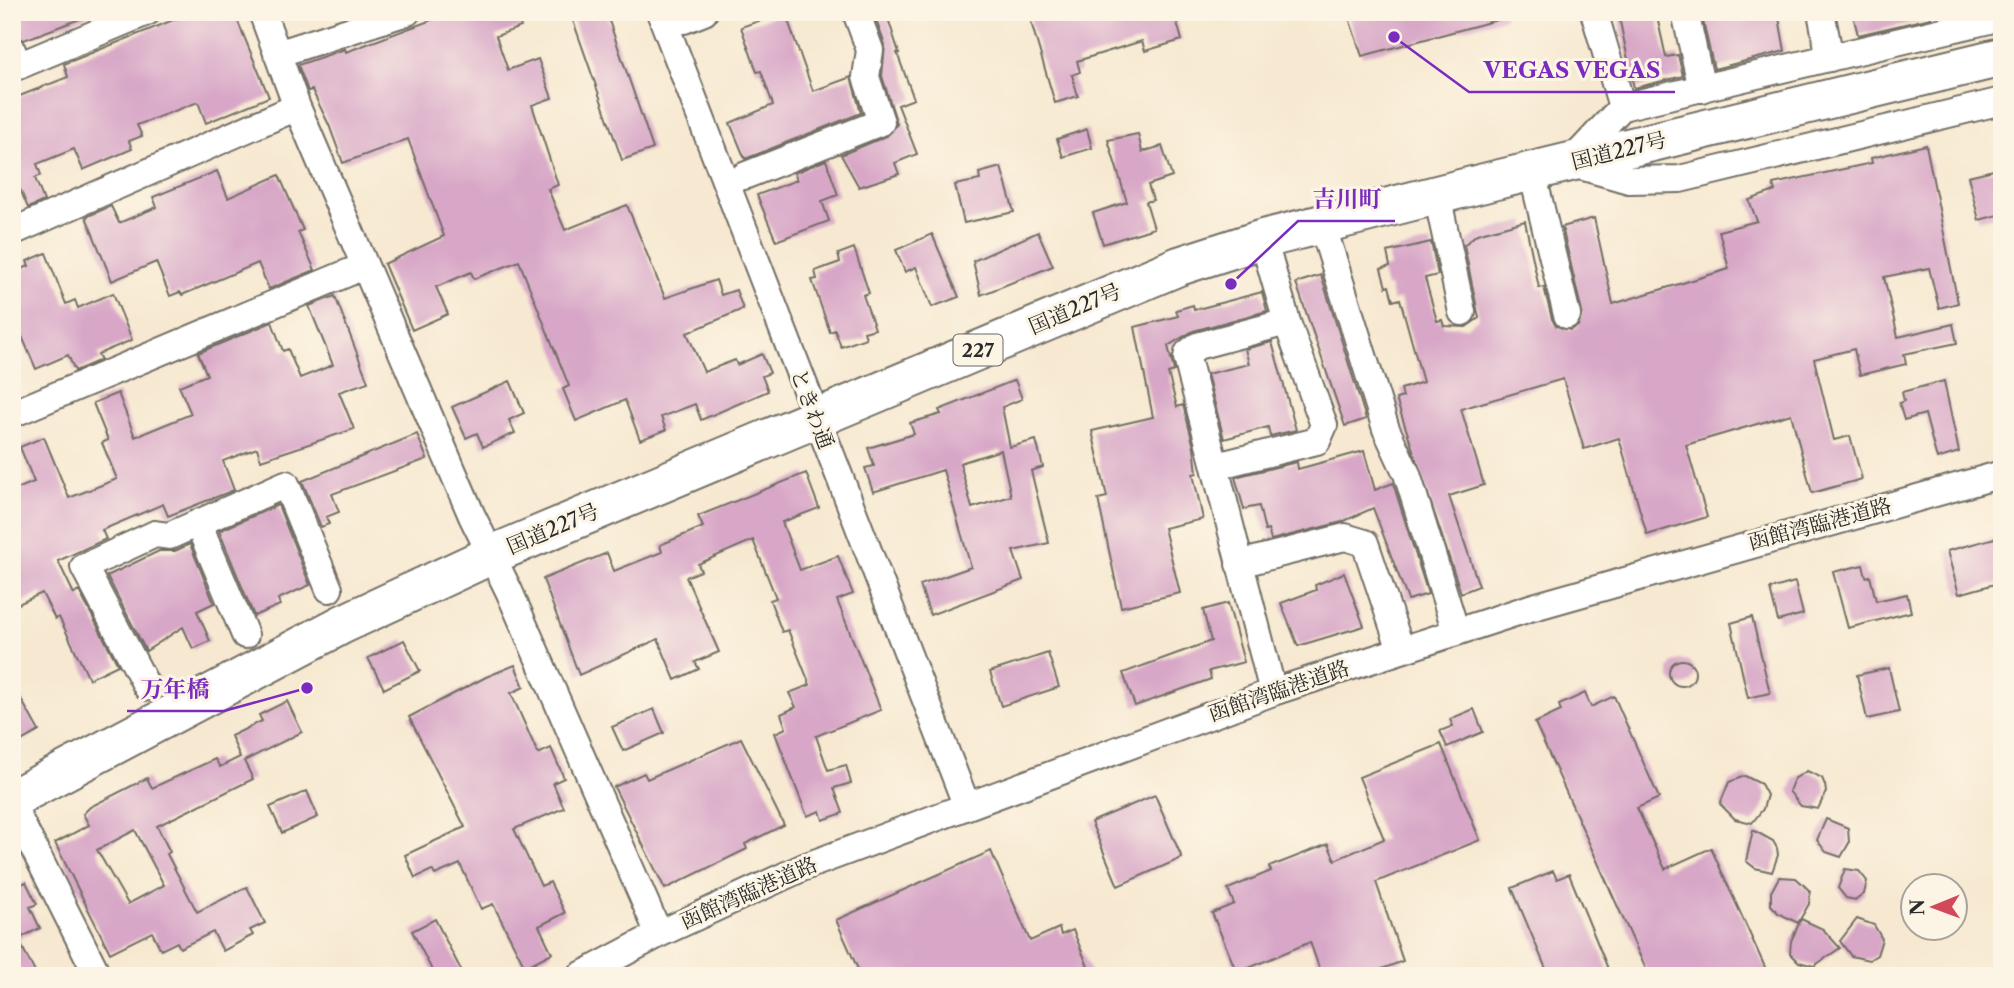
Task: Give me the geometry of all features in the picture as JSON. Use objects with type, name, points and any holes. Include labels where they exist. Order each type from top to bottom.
[{"type":"highway","name":"国道227号","points":[[12,799],[343,624],[491,555],[1179,266],[1263,239],[1322,224],[2002,57]]},
{"type":"street","points":[[12,50],[18,66],[147,12]]},
{"type":"street","points":[[262,12],[297,107],[659,934]]},
{"type":"street","points":[[277,54],[407,12]]},
{"type":"street","points":[[744,176],[881,121],[866,77],[870,50],[856,12]]},
{"type":"street","points":[[1594,12],[1622,107]]},
{"type":"street","points":[[1685,12],[1702,89]]},
{"type":"street","points":[[1821,12],[1830,58]]},
{"type":"street","name":"ときわ通","points":[[683,15],[816,419],[966,804]]},
{"type":"street","points":[[2002,17],[1957,20],[1830,58],[1622,107],[1570,163],[1629,180],[1680,179],[2002,102]]},
{"type":"street","points":[[12,232],[297,107]]},
{"type":"street","points":[[1532,172],[1567,315]]},
{"type":"street","points":[[1437,195],[1462,312]]},
{"type":"street","points":[[1322,224],[1386,429],[1407,474],[1456,632]]},
{"type":"street","points":[[1216,466],[1321,438],[1324,425],[1287,322],[1263,239]]},
{"type":"street","points":[[12,414],[350,272]]},
{"type":"street","points":[[1273,692],[1188,353],[1197,346],[1287,322]]},
{"type":"street","name":"函館湾臨港道路","points":[[580,976],[659,934],[804,867],[966,804],[1273,692],[1456,632],[1745,544],[2002,474]]},
{"type":"street","points":[[147,687],[85,567],[155,534],[169,536],[286,484],[329,589]]},
{"type":"street","points":[[198,523],[245,635]]},
{"type":"street","points":[[1239,564],[1345,537],[1360,539],[1365,543],[1401,650]]},
{"type":"street","points":[[12,805],[98,976]]},
{"type":"building","points":[[12,12],[93,14],[24,40],[12,35]]},
{"type":"building","points":[[193,12],[234,12],[269,97],[206,123],[198,102],[137,125],[142,136],[129,141],[132,149],[83,170],[74,149],[37,164],[41,175],[35,178],[44,201],[28,208],[12,170],[12,99],[68,77],[64,64]]},
{"type":"building","points":[[453,12],[516,12],[521,27],[496,36],[508,70],[538,59],[552,98],[532,105],[558,185],[548,189],[565,230],[627,205],[665,298],[716,280],[721,295],[736,290],[743,309],[687,333],[704,372],[735,360],[737,365],[762,354],[770,373],[762,376],[768,391],[701,420],[695,404],[661,417],[666,430],[640,440],[625,400],[576,421],[563,389],[569,386],[519,261],[474,279],[471,272],[436,287],[448,314],[412,330],[384,264],[444,236],[408,139],[343,163],[329,125],[312,90],[308,91],[298,65],[345,49],[346,52]]},
{"type":"building","points":[[570,12],[606,12],[653,149],[622,160]]},
{"type":"building","points":[[785,12],[813,91],[851,77],[861,113],[745,159],[730,123],[773,105],[761,71],[757,72],[741,27]]},
{"type":"building","points":[[873,12],[886,12],[914,99],[898,105],[917,154],[895,163],[899,174],[859,187],[841,155],[887,136],[897,124],[882,76],[885,45]]},
{"type":"building","points":[[1028,12],[1174,12],[1182,40],[1145,51],[1142,41],[1077,61],[1080,72],[1072,75],[1078,96],[1055,103]]},
{"type":"building","points":[[1347,12],[1505,12],[1505,18],[1362,56]]},
{"type":"building","points":[[1618,12],[1656,12],[1666,57],[1678,55],[1683,76],[1634,88]]},
{"type":"building","points":[[1778,12],[1785,51],[1714,69],[1701,13]]},
{"type":"building","points":[[1865,12],[1931,12],[1931,18],[1858,35],[1853,15]]},
{"type":"building","points":[[1087,129],[1092,148],[1063,157],[1057,139]]},
{"type":"building","points":[[1138,134],[1142,152],[1162,146],[1172,177],[1148,185],[1153,200],[1146,202],[1154,228],[1103,244],[1093,213],[1127,202],[1108,140]]},
{"type":"building","points":[[1926,145],[1958,303],[1939,308],[1929,268],[1884,277],[1898,337],[1953,324],[1957,343],[1904,354],[1906,364],[1860,375],[1854,349],[1814,359],[1834,440],[1850,436],[1862,479],[1812,493],[1791,414],[1686,445],[1707,517],[1647,535],[1619,438],[1584,449],[1563,379],[1461,409],[1484,485],[1449,496],[1479,586],[1461,593],[1396,399],[1403,397],[1401,389],[1423,382],[1400,299],[1393,301],[1381,269],[1390,266],[1387,252],[1431,242],[1438,275],[1425,278],[1437,321],[1442,320],[1444,326],[1466,327],[1479,318],[1464,245],[1477,234],[1525,221],[1539,288],[1544,287],[1556,326],[1570,330],[1578,326],[1582,312],[1562,227],[1594,218],[1613,304],[1729,269],[1719,231],[1757,221],[1749,200],[1775,191],[1773,184],[1872,163],[1871,158]]},
{"type":"building","points":[[826,160],[838,195],[822,201],[829,221],[776,241],[757,195],[797,180],[794,173]]},
{"type":"building","points":[[1001,167],[1014,212],[964,223],[955,185],[980,180],[979,173]]},
{"type":"building","points":[[2002,168],[2002,214],[1979,220],[1968,176]]},
{"type":"building","points":[[217,171],[228,198],[279,175],[303,230],[298,232],[315,270],[269,289],[258,263],[182,295],[180,292],[170,296],[156,262],[112,281],[86,217],[111,206],[119,223],[157,207],[153,197]]},
{"type":"building","points":[[1038,232],[1053,266],[981,295],[973,261]]},
{"type":"building","points":[[932,234],[959,297],[932,307],[916,267],[905,272],[896,250]]},
{"type":"building","points":[[854,248],[869,293],[863,295],[875,329],[864,332],[866,338],[841,347],[835,330],[830,332],[812,280],[817,279],[815,271],[840,262],[838,254]]},
{"type":"building","points":[[46,253],[66,304],[75,300],[78,308],[113,293],[132,340],[98,354],[101,360],[75,371],[68,355],[36,369],[21,334],[12,338],[12,273],[29,266],[27,261]]},
{"type":"building","points":[[1321,275],[1366,419],[1345,426],[1296,283]]},
{"type":"building","points":[[1262,292],[1267,311],[1193,331],[1168,346],[1174,371],[1168,373],[1177,407],[1183,405],[1194,447],[1197,473],[1193,474],[1203,519],[1164,528],[1180,593],[1121,607],[1098,499],[1107,497],[1092,431],[1153,417],[1135,327],[1178,316],[1176,310],[1193,305],[1194,310]]},
{"type":"building","points":[[335,296],[368,382],[339,392],[354,429],[261,460],[257,448],[223,461],[234,490],[168,516],[163,504],[102,530],[106,539],[58,561],[74,594],[79,591],[118,665],[89,679],[59,617],[55,619],[42,593],[12,607],[12,491],[34,482],[20,447],[44,437],[69,498],[117,479],[102,443],[108,440],[93,403],[118,393],[135,437],[191,414],[179,386],[207,375],[198,353],[272,322],[283,351],[288,349],[300,378],[333,365],[309,306]]},
{"type":"building","points":[[1272,342],[1296,430],[1270,436],[1268,427],[1224,439],[1207,374],[1249,364],[1245,349]]},
{"type":"building","points":[[1015,380],[1022,399],[1002,407],[1010,447],[1036,440],[1043,467],[1031,471],[1049,543],[1013,551],[1023,580],[930,615],[920,585],[971,567],[943,470],[873,492],[865,468],[874,466],[868,448],[914,434],[910,423],[941,414],[939,410]],"holes":[[[1001,450],[1011,496],[972,508],[960,463]]]},
{"type":"building","points":[[510,381],[524,413],[509,420],[515,433],[483,447],[477,433],[466,438],[452,407]]},
{"type":"building","points":[[1944,381],[1959,452],[1937,459],[1925,414],[1904,420],[1899,403],[1904,401],[1902,392]]},
{"type":"building","points":[[417,434],[427,459],[332,494],[339,512],[326,517],[329,524],[321,527],[302,481]]},
{"type":"building","points":[[1364,451],[1375,490],[1393,483],[1428,594],[1408,600],[1373,508],[1342,522],[1271,540],[1268,530],[1265,531],[1259,506],[1244,509],[1235,477],[1297,462],[1298,469]]},
{"type":"building","points":[[806,473],[819,508],[782,522],[800,570],[838,556],[853,594],[837,600],[881,710],[816,736],[828,770],[846,765],[851,783],[834,788],[843,813],[823,820],[820,811],[807,816],[775,733],[786,728],[781,714],[796,707],[789,693],[810,685],[788,630],[782,632],[770,600],[776,598],[753,540],[698,564],[701,571],[686,577],[719,652],[695,662],[699,669],[675,680],[658,639],[579,675],[543,579],[607,553],[614,571],[662,552],[660,545],[703,527],[698,516]]},
{"type":"building","points":[[278,505],[310,585],[278,599],[280,605],[254,616],[219,531]]},
{"type":"building","points":[[2002,536],[2002,582],[1959,594],[1947,551]]},
{"type":"building","points":[[190,544],[214,603],[197,611],[210,641],[193,649],[183,627],[146,651],[107,576],[159,551],[175,551]]},
{"type":"building","points":[[1863,565],[1866,577],[1870,576],[1876,601],[1907,594],[1911,612],[1848,628],[1833,572]]},
{"type":"building","points":[[1344,573],[1364,626],[1298,646],[1281,603],[1316,590],[1315,585]]},
{"type":"building","points":[[1795,582],[1803,614],[1778,621],[1770,589]]},
{"type":"building","points":[[1228,603],[1244,662],[1209,671],[1211,679],[1135,706],[1123,673],[1211,641],[1203,610]]},
{"type":"building","points":[[1752,617],[1770,693],[1748,698],[1731,623]]},
{"type":"building","points":[[404,640],[420,671],[384,689],[368,658]]},
{"type":"building","points":[[1048,653],[1059,687],[1001,706],[990,672]]},
{"type":"building","points":[[1682,660],[1691,664],[1695,673],[1691,682],[1682,686],[1673,682],[1669,673],[1673,664]]},
{"type":"building","points":[[515,665],[524,687],[511,693],[538,754],[551,748],[564,778],[553,783],[564,808],[514,829],[541,886],[550,882],[565,913],[539,926],[552,953],[525,967],[493,904],[481,909],[460,864],[435,875],[432,870],[415,878],[405,855],[465,827],[409,717]]},
{"type":"building","points":[[1889,668],[1899,712],[1867,719],[1857,675]]},
{"type":"building","points":[[12,683],[39,731],[12,746]]},
{"type":"building","points":[[1585,693],[1591,707],[1614,696],[1659,798],[1637,808],[1665,869],[1711,848],[1769,976],[1649,976],[1535,723],[1561,711],[1559,705]]},
{"type":"building","points":[[287,701],[302,732],[244,761],[253,779],[157,826],[170,852],[167,854],[197,912],[247,887],[265,923],[250,930],[253,935],[223,951],[213,932],[180,948],[177,942],[161,950],[152,932],[110,953],[55,843],[89,825],[83,814],[90,807],[147,778],[152,788],[215,759],[220,767],[240,757],[231,736],[262,721],[259,715]],"holes":[[[135,830],[164,885],[128,904],[97,850]]]},
{"type":"building","points":[[654,709],[664,733],[623,751],[612,727]]},
{"type":"building","points":[[1474,709],[1483,732],[1447,747],[1440,731],[1453,726],[1450,719]]},
{"type":"building","points":[[741,738],[784,825],[745,844],[747,849],[665,889],[614,787],[644,773],[647,779]]},
{"type":"building","points":[[1441,744],[1480,840],[1376,882],[1403,961],[1364,976],[1322,976],[1310,942],[1237,973],[1212,913],[1234,904],[1228,889],[1271,871],[1269,867],[1328,844],[1335,860],[1384,839],[1359,777]]},
{"type":"building","points":[[1807,771],[1822,778],[1825,785],[1826,792],[1818,809],[1801,806],[1789,791],[1794,779]]},
{"type":"building","points":[[1745,776],[1761,784],[1767,795],[1763,809],[1752,823],[1735,819],[1720,804],[1729,782]]},
{"type":"building","points":[[307,791],[318,817],[282,833],[270,807]]},
{"type":"building","points":[[1155,795],[1182,858],[1118,886],[1091,822]]},
{"type":"building","points":[[1826,819],[1848,828],[1849,843],[1841,857],[1826,852],[1817,840]]},
{"type":"building","points":[[1753,830],[1773,841],[1777,848],[1778,855],[1772,872],[1755,868],[1746,861]]},
{"type":"building","points":[[991,851],[1030,941],[1059,928],[1061,935],[1073,930],[1092,976],[861,976],[836,920]]},
{"type":"building","points":[[1845,869],[1859,871],[1867,881],[1864,894],[1856,900],[1846,898],[1838,888]]},
{"type":"building","points":[[12,871],[19,885],[26,882],[37,904],[30,907],[40,928],[18,939],[37,976],[12,976]]},
{"type":"building","points":[[1553,871],[1557,879],[1569,874],[1611,976],[1549,976],[1512,888]]},
{"type":"building","points":[[1779,877],[1796,878],[1810,891],[1809,904],[1798,923],[1778,913],[1771,905],[1771,892]]},
{"type":"building","points":[[435,919],[464,976],[435,976],[412,931]]},
{"type":"building","points":[[1801,919],[1823,929],[1840,948],[1814,966],[1799,962],[1790,953],[1791,941]]},
{"type":"building","points":[[1857,919],[1874,925],[1882,939],[1877,955],[1869,960],[1851,956],[1840,941]]},
{"type":"place","name":"VEGAS VEGAS","points":[[1394,37]]},
{"type":"place","name":"吉川町","points":[[1231,284]]},
{"type":"place","name":"万年橋","points":[[307,688]]}]
